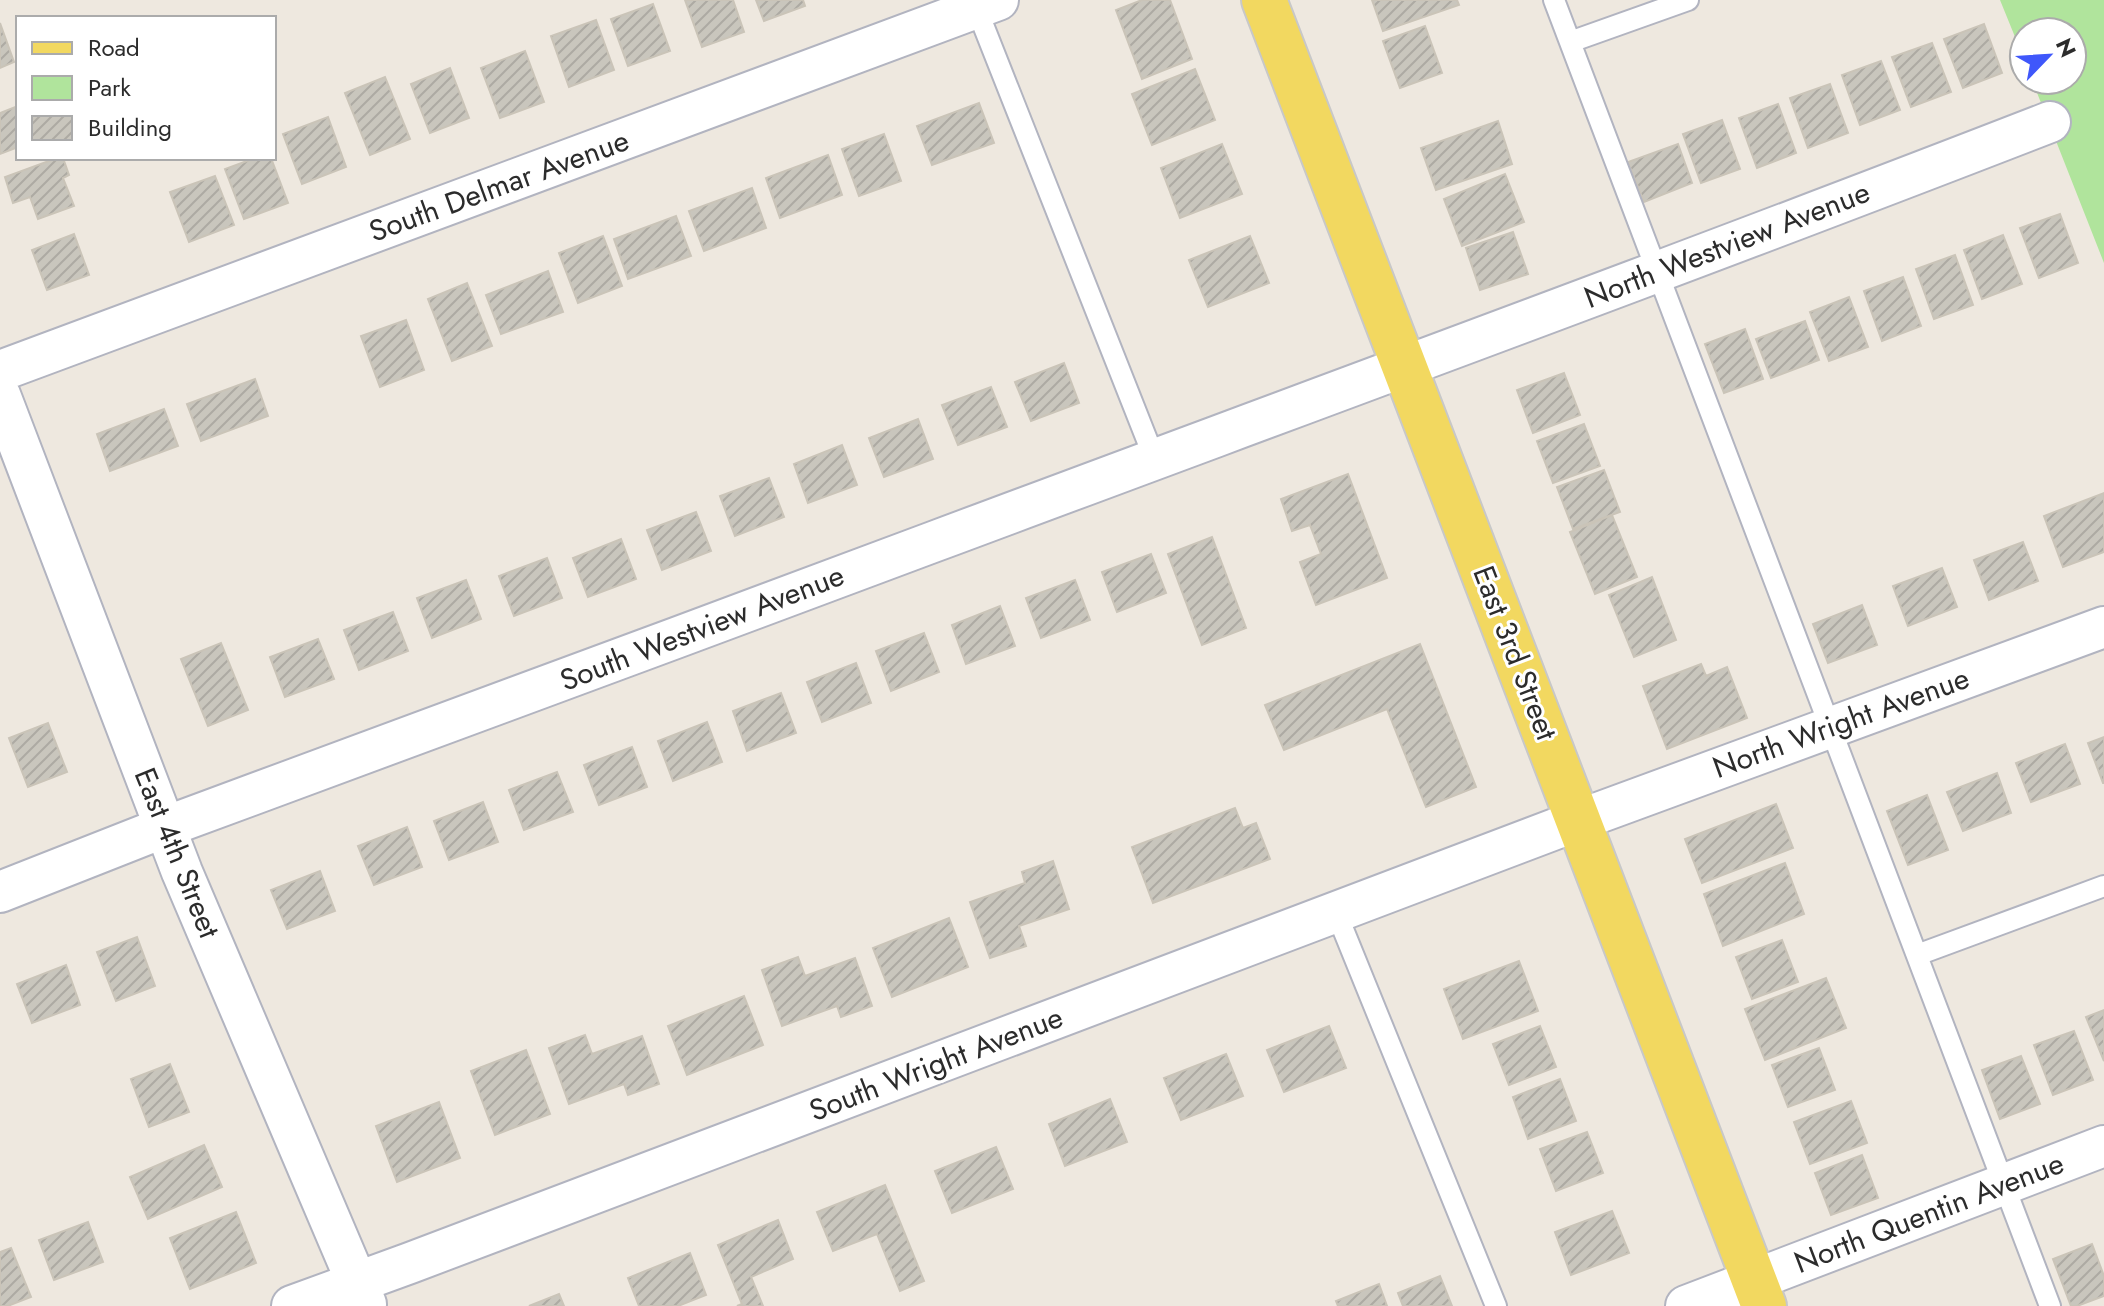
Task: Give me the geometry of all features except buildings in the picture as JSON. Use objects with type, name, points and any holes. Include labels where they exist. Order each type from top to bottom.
[{"type":"main road","name":"East 3rd Street","points":[[1264,0],[1759,1293]]},
{"type":"street","name":"South Delmar Avenue","points":[[0,371],[982,3]]},
{"type":"street","name":"North Westview Avenue","points":[[1405,367],[2050,122]]},
{"type":"street","name":"South Westview Avenue","points":[[0,892],[165,827],[1405,367]]},
{"type":"street","name":"East 4th Street","points":[[0,395],[182,872],[362,1293]]},
{"type":"street","name":"North Wright Avenue","points":[[1579,820],[2104,627]]},
{"type":"street","name":"South Wright Avenue","points":[[292,1306],[362,1293],[410,1263],[1579,820]]},
{"type":"street","name":"North Quentin Avenue","points":[[1686,1306],[1759,1293],[2004,1184],[2104,1146]]},
{"type":"lane","points":[[1554,0],[2050,1306]]},
{"type":"lane","points":[[1570,42],[1688,0]]},
{"type":"lane","points":[[982,3],[1155,460]]},
{"type":"lane","points":[[1917,955],[2104,886]]},
{"type":"lane","points":[[1336,912],[1496,1306]]},
{"type":"green space","points":[[2000,0],[2104,0],[2104,263],[2038,96],[2088,96],[2088,16],[2008,16],[2008,20]]}]
